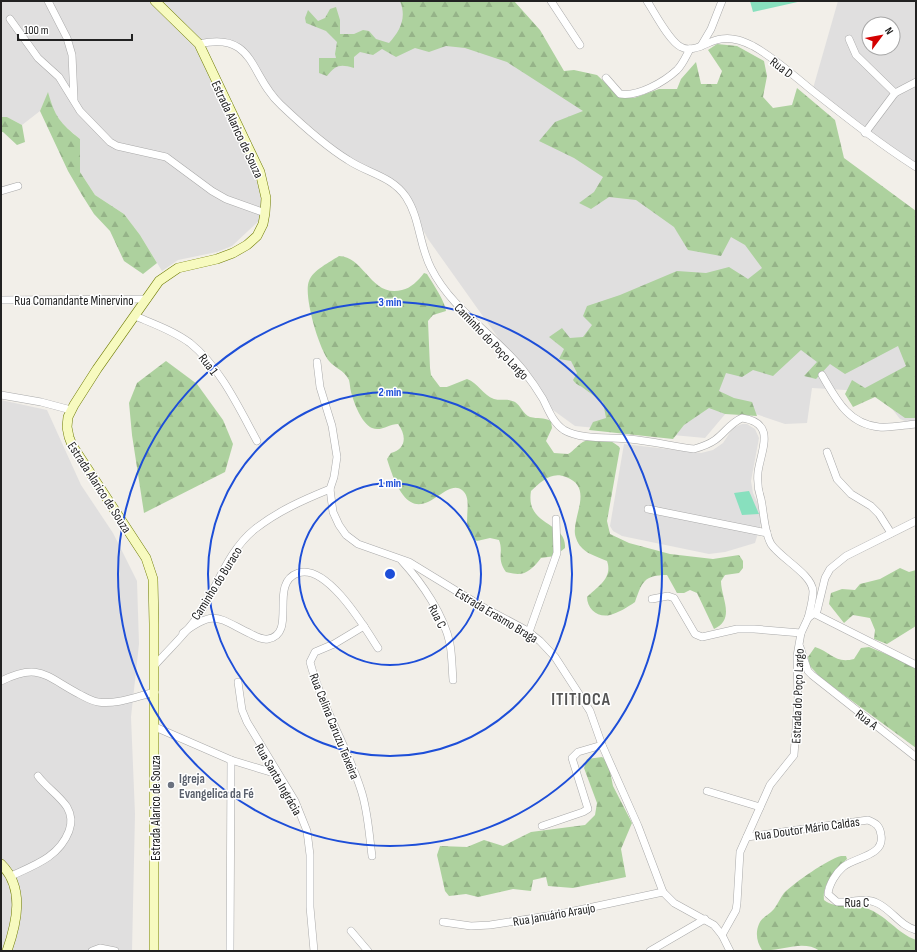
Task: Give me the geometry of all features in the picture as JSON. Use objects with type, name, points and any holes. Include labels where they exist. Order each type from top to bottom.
[{"type":"main road","name":"Estrada Alarico de Souza","points":[[154,951],[155,665],[153,579],[146,558],[68,437],[67,427],[72,410],[97,369],[159,281],[178,268],[217,259],[233,253],[247,245],[257,236],[263,224],[266,198],[260,172],[199,44],[155,1]]},
{"type":"main road","points":[[1,864],[11,876],[17,902],[13,934],[7,951]]},
{"type":"street","points":[[48,1],[66,38],[72,55],[74,102]]},
{"type":"street","points":[[551,1],[580,45]]},
{"type":"street","points":[[606,78],[620,94],[626,95],[635,93],[666,78],[678,69],[690,49],[680,47],[647,1]]},
{"type":"street","points":[[701,46],[711,28],[722,1]]},
{"type":"street","points":[[10,19],[38,58],[59,77],[80,111],[110,142],[117,146],[166,157],[212,191],[226,199],[265,213]]},
{"type":"street","name":"Rua D","points":[[690,49],[720,39],[730,38],[739,40],[754,47],[777,62],[865,133],[916,167]]},
{"type":"street","points":[[849,39],[856,55],[895,93]]},
{"type":"street","name":"Caminho do Poço Largo","points":[[199,44],[221,41],[240,48],[250,60],[268,90],[281,106],[348,161],[386,179],[398,188],[405,196],[413,210],[423,251],[444,290],[523,370],[542,397],[557,424],[563,429],[571,433],[589,436],[628,439],[694,449],[715,440],[731,424],[742,418],[758,424],[762,429],[765,439],[757,480],[767,533],[772,546],[803,575],[812,587],[812,597],[808,618]]},
{"type":"street","points":[[865,133],[895,93],[916,82]]},
{"type":"street","points":[[1,191],[18,186]]},
{"type":"street","name":"Rua Comandante Minervino","points":[[1,300],[147,299]]},
{"type":"street","name":"Rua 1","points":[[135,316],[175,333],[202,354],[224,383],[257,441]]},
{"type":"street","name":"Estrada Erasmo Braga","points":[[317,362],[320,387],[332,426],[337,458],[334,477],[330,489],[333,512],[339,525],[346,535],[358,544],[371,550],[409,562],[462,595],[529,632],[555,657],[576,687],[590,711],[602,745],[638,826],[663,892]]},
{"type":"street","points":[[822,376],[839,405],[850,416],[864,423],[878,427],[916,424]]},
{"type":"street","points":[[1,395],[41,402],[72,410]]},
{"type":"street","points":[[827,452],[838,479],[851,494],[871,506],[879,514],[891,533]]},
{"type":"street","name":"Caminho do Buraco","points":[[155,665],[201,611],[228,561],[242,542],[254,530],[285,509],[330,489]]},
{"type":"street","points":[[648,510],[767,533]]},
{"type":"street","points":[[529,632],[557,553],[556,518]]},
{"type":"street","points":[[808,618],[815,614],[830,569],[846,556],[916,521]]},
{"type":"street","name":"Rua C","points":[[401,560],[424,591],[445,627],[450,643],[453,680]]},
{"type":"street","points":[[183,633],[199,621],[207,618],[219,618],[264,639],[273,638],[280,631],[283,624],[284,588],[286,582],[298,573],[304,572],[319,577],[329,583],[343,596],[378,648]]},
{"type":"street","points":[[652,599],[668,596],[674,598],[695,634],[702,637],[737,629],[801,633]]},
{"type":"street","points":[[815,614],[916,665]]},
{"type":"street","name":"Estrada do Poço Largo","points":[[722,935],[736,910],[738,857],[770,785],[794,755],[798,700],[797,656],[801,633],[808,618]]},
{"type":"street","name":"Rua Celina Caruzu Teixeira","points":[[364,626],[334,644],[315,652],[310,662],[322,699],[361,791],[367,815],[372,856]]},
{"type":"street","name":"Rua A","points":[[799,644],[808,671],[916,757]]},
{"type":"street","points":[[1,682],[23,672],[34,671],[44,674],[86,698],[99,702],[122,701],[155,692]]},
{"type":"street","name":"Rua Santa Ingrácia","points":[[238,682],[242,710],[246,722],[295,801],[307,831],[310,855],[310,907],[314,951]]},
{"type":"street","points":[[155,727],[230,760],[277,774]]},
{"type":"street","points":[[542,826],[583,812],[588,808],[572,758],[578,752],[602,745]]},
{"type":"street","points":[[230,760],[230,951]]},
{"type":"street","points":[[11,876],[42,862],[54,854],[63,844],[70,828],[70,816],[67,808],[38,776]]},
{"type":"street","points":[[707,791],[760,807]]},
{"type":"street","name":"Rua Doutor Mário Caldas","points":[[747,837],[868,820],[875,822],[880,829],[882,840],[879,846],[869,855]]},
{"type":"street","name":"Rua C","points":[[869,855],[844,866],[835,876],[829,888],[828,894],[837,902],[865,900],[877,903],[904,925],[916,930]]},
{"type":"street","points":[[663,892],[674,902],[714,925],[722,935],[730,951]]},
{"type":"street","name":"Rua Januário Araujo","points":[[443,922],[471,926],[490,925],[560,914],[663,892]]},
{"type":"street","points":[[650,951],[705,919]]},
{"type":"street","points":[[351,931],[368,951]]},
{"type":"street","points":[[92,951],[100,948],[115,951]]},
{"type":"shaded area","points":[[1,1],[492,1],[564,86],[916,257],[916,425],[900,419],[879,392],[812,388],[807,423],[785,424],[732,406],[705,438],[575,426],[546,405],[428,239],[405,197],[385,179],[358,167],[272,93],[240,46],[198,44],[262,185],[262,218],[232,246],[217,252],[178,260],[162,271],[140,235],[124,214],[95,195],[80,172],[80,139],[61,123],[52,108],[48,93],[40,111],[22,125],[7,117],[1,117]]},
{"type":"shaded area","points":[[838,1],[916,1],[916,170],[812,92]]},
{"type":"shaded area","points":[[1,400],[47,410],[81,485],[113,533],[137,581],[139,644],[131,717],[135,814],[132,951],[1,951]]},
{"type":"shaded area","points":[[742,424],[747,424],[755,429],[759,438],[751,481],[753,493],[762,513],[762,520],[755,543],[725,552],[709,554],[622,536],[613,531],[610,526],[624,444],[701,453],[713,450],[723,443],[733,428]]},
{"type":"green space","points":[[400,1],[514,1],[540,30],[564,71],[574,70],[597,75],[619,96],[634,98],[659,89],[677,89],[681,79],[696,62],[701,84],[717,84],[722,71],[708,50],[717,44],[737,46],[764,61],[767,76],[763,97],[773,108],[792,105],[797,88],[835,120],[844,158],[916,211],[916,418],[905,418],[875,397],[853,407],[845,394],[852,380],[865,388],[906,366],[898,346],[845,374],[830,364],[816,379],[804,376],[817,362],[801,350],[773,376],[753,370],[742,377],[726,373],[719,391],[734,398],[752,402],[757,416],[725,414],[709,408],[684,425],[673,439],[589,430],[593,422],[606,418],[603,402],[573,380],[577,373],[571,361],[559,359],[564,349],[549,337],[562,328],[570,338],[583,337],[592,325],[583,316],[587,306],[620,295],[677,271],[706,273],[729,267],[748,279],[762,268],[745,245],[731,237],[721,256],[688,250],[674,227],[636,200],[609,197],[591,209],[579,203],[594,192],[603,177],[574,158],[539,141],[555,122],[583,111],[507,62],[465,48],[446,46],[429,52],[415,48],[396,57],[382,49],[373,55],[360,52],[354,57],[354,68],[339,66],[327,76],[319,73],[319,58],[336,58],[335,54],[337,42],[326,31],[306,23],[305,18],[308,10],[318,21],[325,18],[330,9],[336,7],[340,20],[340,34],[354,34],[363,30],[369,31],[376,39],[389,43],[401,24],[403,13]]},
{"type":"green space","points":[[750,1],[802,1],[753,12]]},
{"type":"green space","points":[[48,92],[53,108],[59,119],[80,139],[80,172],[95,195],[124,214],[140,235],[157,263],[143,274],[124,261],[110,231],[94,214],[68,171],[40,111]]},
{"type":"green space","points":[[1,117],[7,117],[22,125],[25,142],[17,145],[3,132],[1,132]]},
{"type":"green space","points":[[339,256],[348,258],[375,283],[391,291],[408,288],[424,273],[427,274],[441,298],[446,311],[433,315],[428,321],[431,375],[440,387],[447,387],[467,379],[494,399],[515,402],[530,417],[551,421],[552,428],[546,441],[554,453],[568,454],[583,442],[590,439],[604,439],[613,442],[620,448],[607,521],[610,534],[629,543],[670,554],[713,559],[739,555],[743,561],[743,568],[739,573],[725,575],[721,581],[726,614],[721,625],[714,629],[697,593],[690,590],[684,593],[677,593],[667,575],[659,575],[645,581],[635,602],[626,608],[606,616],[594,612],[587,601],[587,597],[606,577],[608,572],[607,561],[588,553],[578,543],[575,531],[581,496],[575,482],[566,477],[556,475],[551,476],[531,491],[531,503],[534,511],[540,518],[560,533],[564,539],[565,548],[555,556],[541,558],[530,570],[518,574],[506,572],[503,567],[501,563],[501,549],[499,540],[490,538],[477,541],[471,536],[467,522],[466,495],[462,490],[454,488],[427,502],[417,504],[407,500],[397,486],[387,459],[391,453],[400,448],[404,442],[401,429],[398,424],[375,429],[364,422],[354,402],[349,380],[342,371],[329,361],[325,355],[313,322],[308,298],[309,281],[314,273]]},
{"type":"green space","points":[[166,361],[197,384],[223,420],[233,444],[225,472],[144,513],[132,435],[129,403],[137,383]]},
{"type":"green space","points":[[749,491],[759,514],[742,515],[734,493]]},
{"type":"green space","points":[[900,568],[909,572],[916,570],[916,626],[887,644],[874,639],[875,630],[870,618],[853,615],[844,623],[829,604],[831,593],[842,589],[855,590],[860,584],[880,579]]},
{"type":"green space","points":[[815,647],[838,659],[848,660],[854,659],[861,648],[869,647],[910,664],[916,669],[916,748],[821,678],[810,666],[808,657]]},
{"type":"green space","points":[[602,757],[608,762],[613,786],[632,823],[621,849],[626,877],[573,888],[548,886],[546,877],[533,880],[531,891],[513,889],[478,897],[466,894],[449,896],[445,891],[437,855],[440,846],[467,847],[484,840],[503,846],[531,832],[585,825],[595,815],[597,803],[584,768],[587,759]]},
{"type":"green space","points":[[841,856],[846,856],[847,859],[838,867],[827,883],[824,900],[834,905],[855,906],[873,911],[886,919],[903,933],[916,940],[916,951],[820,951],[806,946],[762,950],[757,938],[759,924],[774,909],[784,893],[811,872]]},
{"type":"place","name":"Igreja Evangelica da Fé","points":[[171,785]]},
{"type":"district","name":"ITITIOCA","points":[[581,699]]}]
